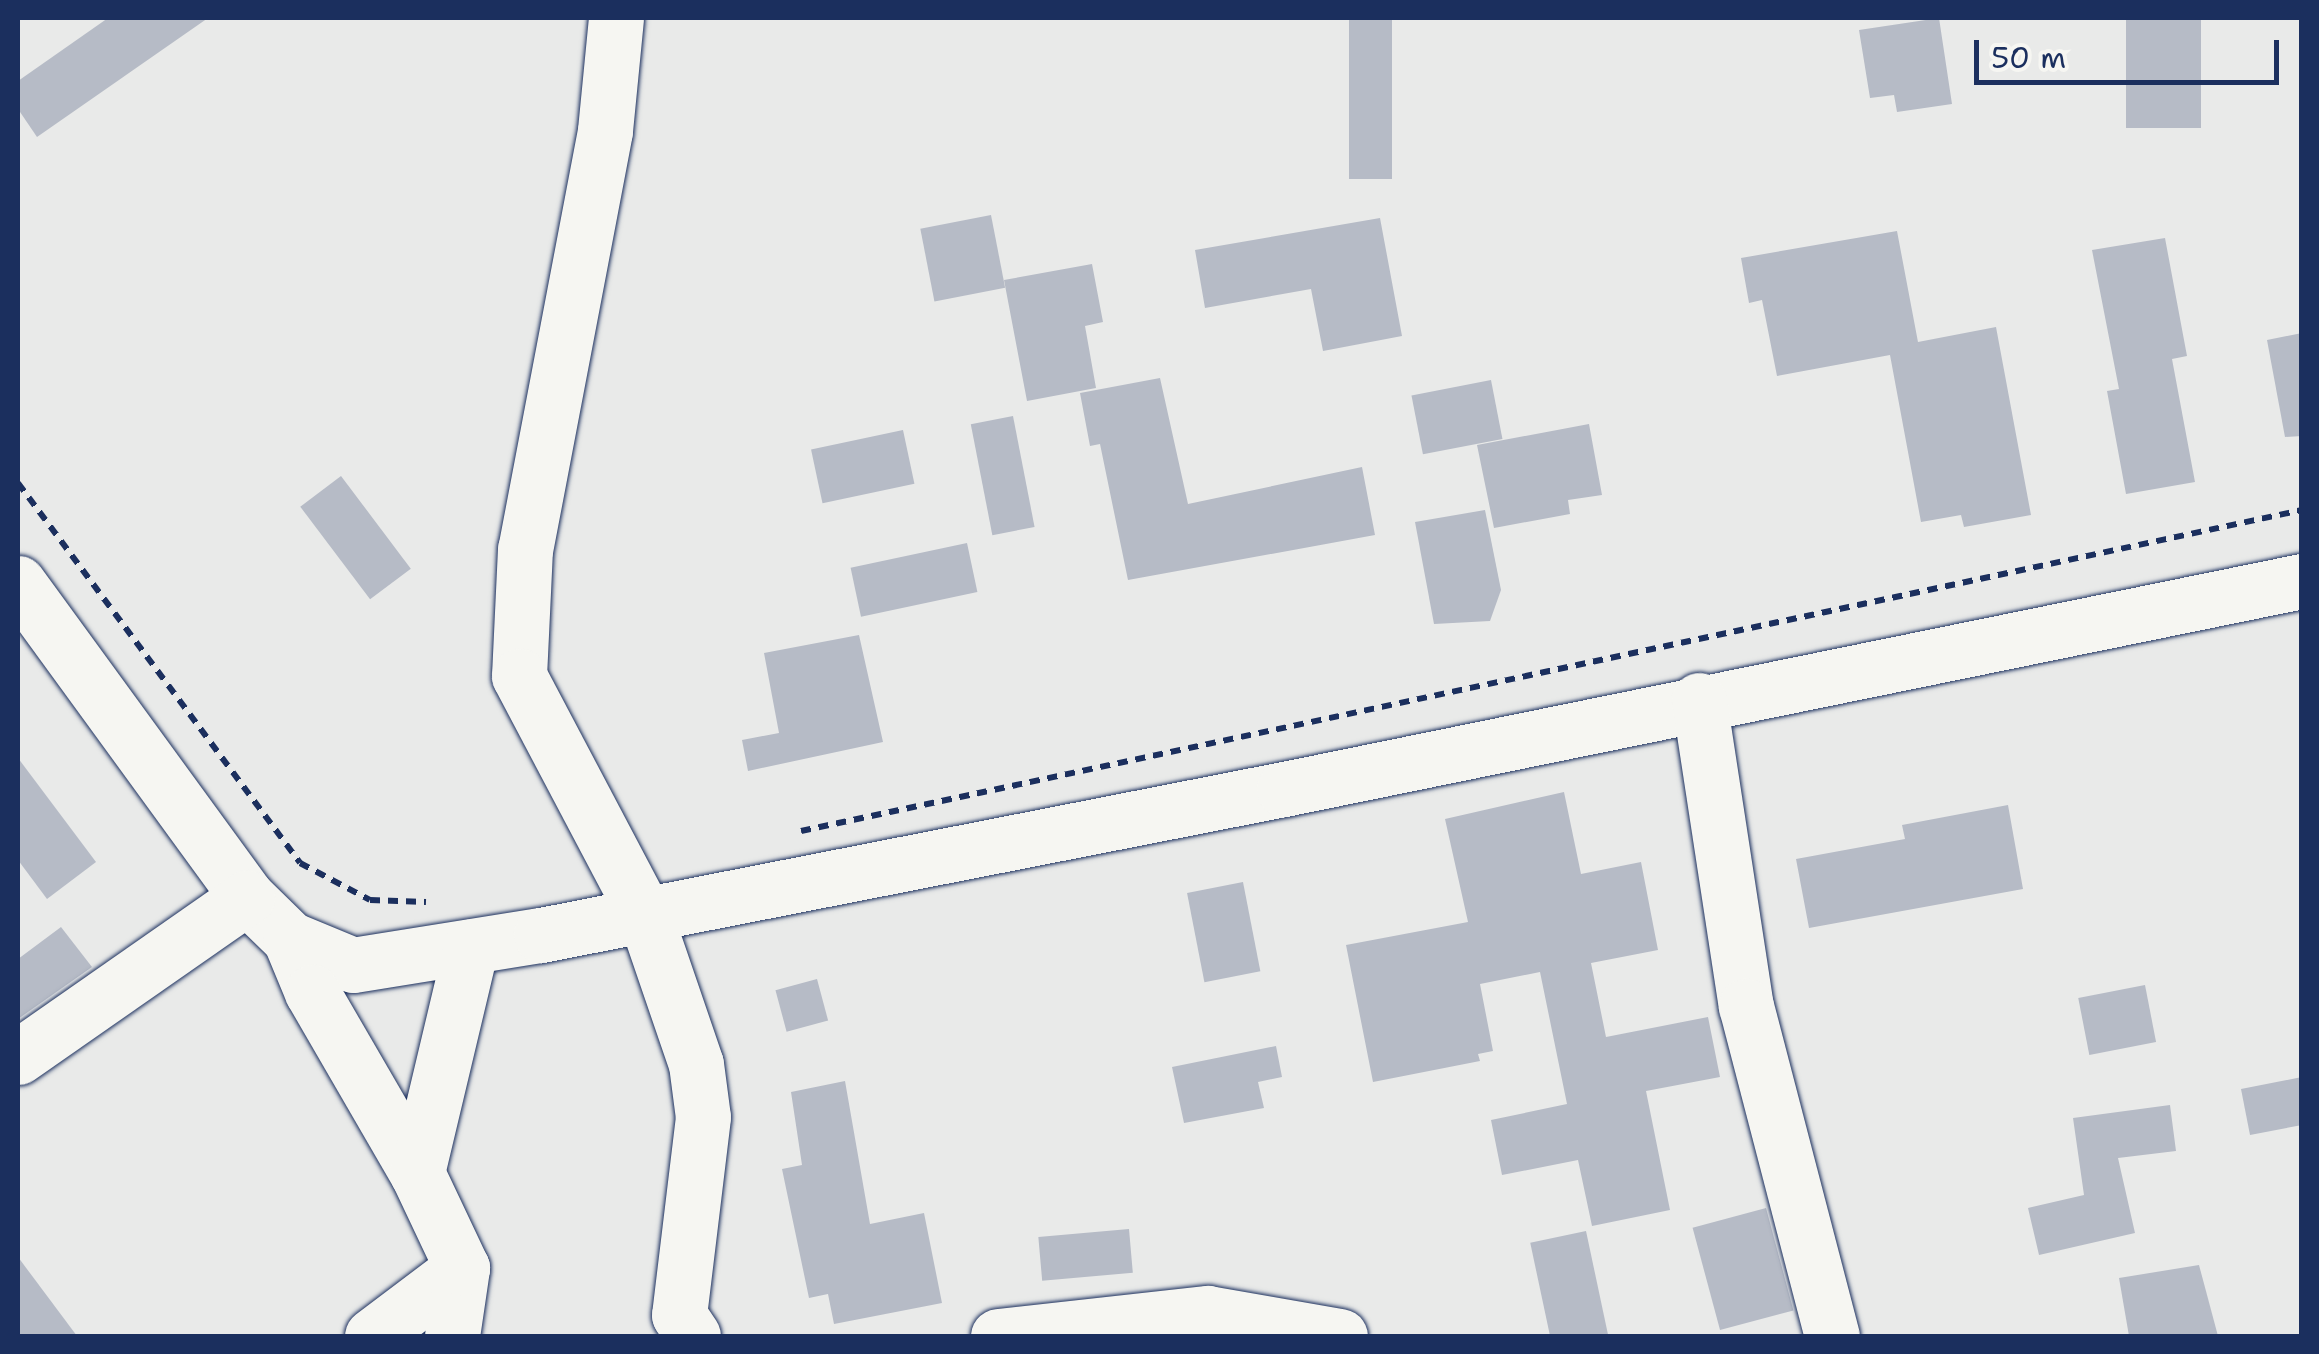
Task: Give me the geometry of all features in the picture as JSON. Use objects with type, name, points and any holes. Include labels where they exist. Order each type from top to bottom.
[{"type":"street","points":[[616,18],[605,131],[525,549],[519,676],[645,915],[696,1064],[701,1100],[679,1315],[694,1336]]},
{"type":"street","points":[[18,583],[247,897],[290,939],[353,965],[645,915],[2302,581]]},
{"type":"street","points":[[1698,700],[1746,1006],[1832,1336]]},
{"type":"street","points":[[18,1057],[247,897]]},
{"type":"street","points":[[290,939],[312,992],[417,1173],[462,1268],[452,1336]]},
{"type":"street","points":[[417,1173],[472,946]]},
{"type":"street","points":[[372,1336],[462,1268]]},
{"type":"street","points":[[998,1336],[1208,1312],[1340,1336]]},
{"type":"path","points":[[18,483],[300,863],[370,900],[429,902]]},
{"type":"path","points":[[786,835],[2302,510]]},
{"type":"building","points":[[108,18],[208,18],[37,137],[18,109],[18,81]]},
{"type":"building","points":[[1349,18],[1392,18],[1392,179],[1349,179]]},
{"type":"building","points":[[1939,18],[1952,104],[1897,112],[1894,95],[1870,98],[1859,30]]},
{"type":"building","points":[[2126,18],[2201,18],[2201,128],[2126,128]]},
{"type":"building","points":[[991,215],[1005,288],[934,301],[920,229]]},
{"type":"building","points":[[1380,218],[1402,336],[1323,351],[1311,289],[1205,308],[1195,250]]},
{"type":"building","points":[[1897,231],[1918,342],[1996,327],[2031,515],[1964,527],[1961,515],[1921,522],[1890,355],[1777,376],[1762,300],[1749,303],[1741,258]]},
{"type":"building","points":[[2165,238],[2187,356],[2172,359],[2195,482],[2126,494],[2107,391],[2119,389],[2092,250]]},
{"type":"building","points":[[1092,264],[1103,322],[1085,326],[1096,388],[1027,401],[1004,280]]},
{"type":"building","points":[[2302,333],[2302,436],[2285,437],[2267,340]]},
{"type":"building","points":[[1160,378],[1188,504],[1362,467],[1375,535],[1128,580],[1100,444],[1090,446],[1080,393]]},
{"type":"building","points":[[1491,380],[1502,439],[1423,454],[1411,395]]},
{"type":"building","points":[[1013,416],[1035,527],[992,535],[971,424]]},
{"type":"building","points":[[1589,424],[1602,495],[1568,500],[1570,514],[1494,528],[1477,445]]},
{"type":"building","points":[[903,430],[914,484],[822,503],[811,450]]},
{"type":"building","points":[[341,476],[411,569],[370,599],[300,507]]},
{"type":"building","points":[[1485,510],[1501,590],[1490,621],[1434,624],[1415,522]]},
{"type":"building","points":[[967,543],[977,592],[861,617],[851,568]]},
{"type":"building","points":[[859,635],[883,742],[748,771],[742,740],[779,733],[764,653]]},
{"type":"building","points":[[18,758],[96,862],[47,899],[18,860]]},
{"type":"building","points":[[1564,792],[1581,874],[1641,862],[1658,950],[1591,963],[1606,1037],[1708,1017],[1720,1077],[1646,1091],[1670,1210],[1592,1226],[1578,1160],[1502,1175],[1491,1120],[1567,1104],[1540,972],[1480,984],[1493,1051],[1478,1054],[1480,1061],[1373,1082],[1346,945],[1468,922],[1445,819]]},
{"type":"building","points":[[2008,805],[2023,889],[1809,928],[1796,859],[1905,839],[1902,825]]},
{"type":"building","points":[[1243,882],[1260,971],[1204,982],[1187,893]]},
{"type":"building","points":[[61,927],[92,967],[18,1019],[18,959]]},
{"type":"building","points":[[817,979],[828,1021],[787,1032],[775,990]]},
{"type":"building","points":[[2145,985],[2156,1042],[2089,1055],[2078,998]]},
{"type":"building","points":[[1276,1046],[1282,1077],[1258,1082],[1264,1108],[1184,1123],[1172,1067]]},
{"type":"building","points":[[2302,1077],[2302,1125],[2250,1135],[2241,1089]]},
{"type":"building","points":[[845,1081],[870,1224],[924,1213],[942,1303],[834,1324],[828,1294],[809,1298],[782,1169],[802,1165],[791,1092]]},
{"type":"building","points":[[2170,1105],[2176,1151],[2118,1158],[2135,1233],[2039,1255],[2028,1208],[2084,1195],[2073,1118]]},
{"type":"building","points":[[1766,1208],[1793,1310],[1720,1330],[1693,1228]]},
{"type":"building","points":[[1129,1229],[1133,1273],[1042,1281],[1038,1237]]},
{"type":"building","points":[[1586,1231],[1608,1336],[1550,1336],[1530,1243]]},
{"type":"building","points":[[18,1257],[77,1336],[18,1336]]},
{"type":"building","points":[[2199,1265],[2218,1336],[2129,1336],[2119,1278]]}]
